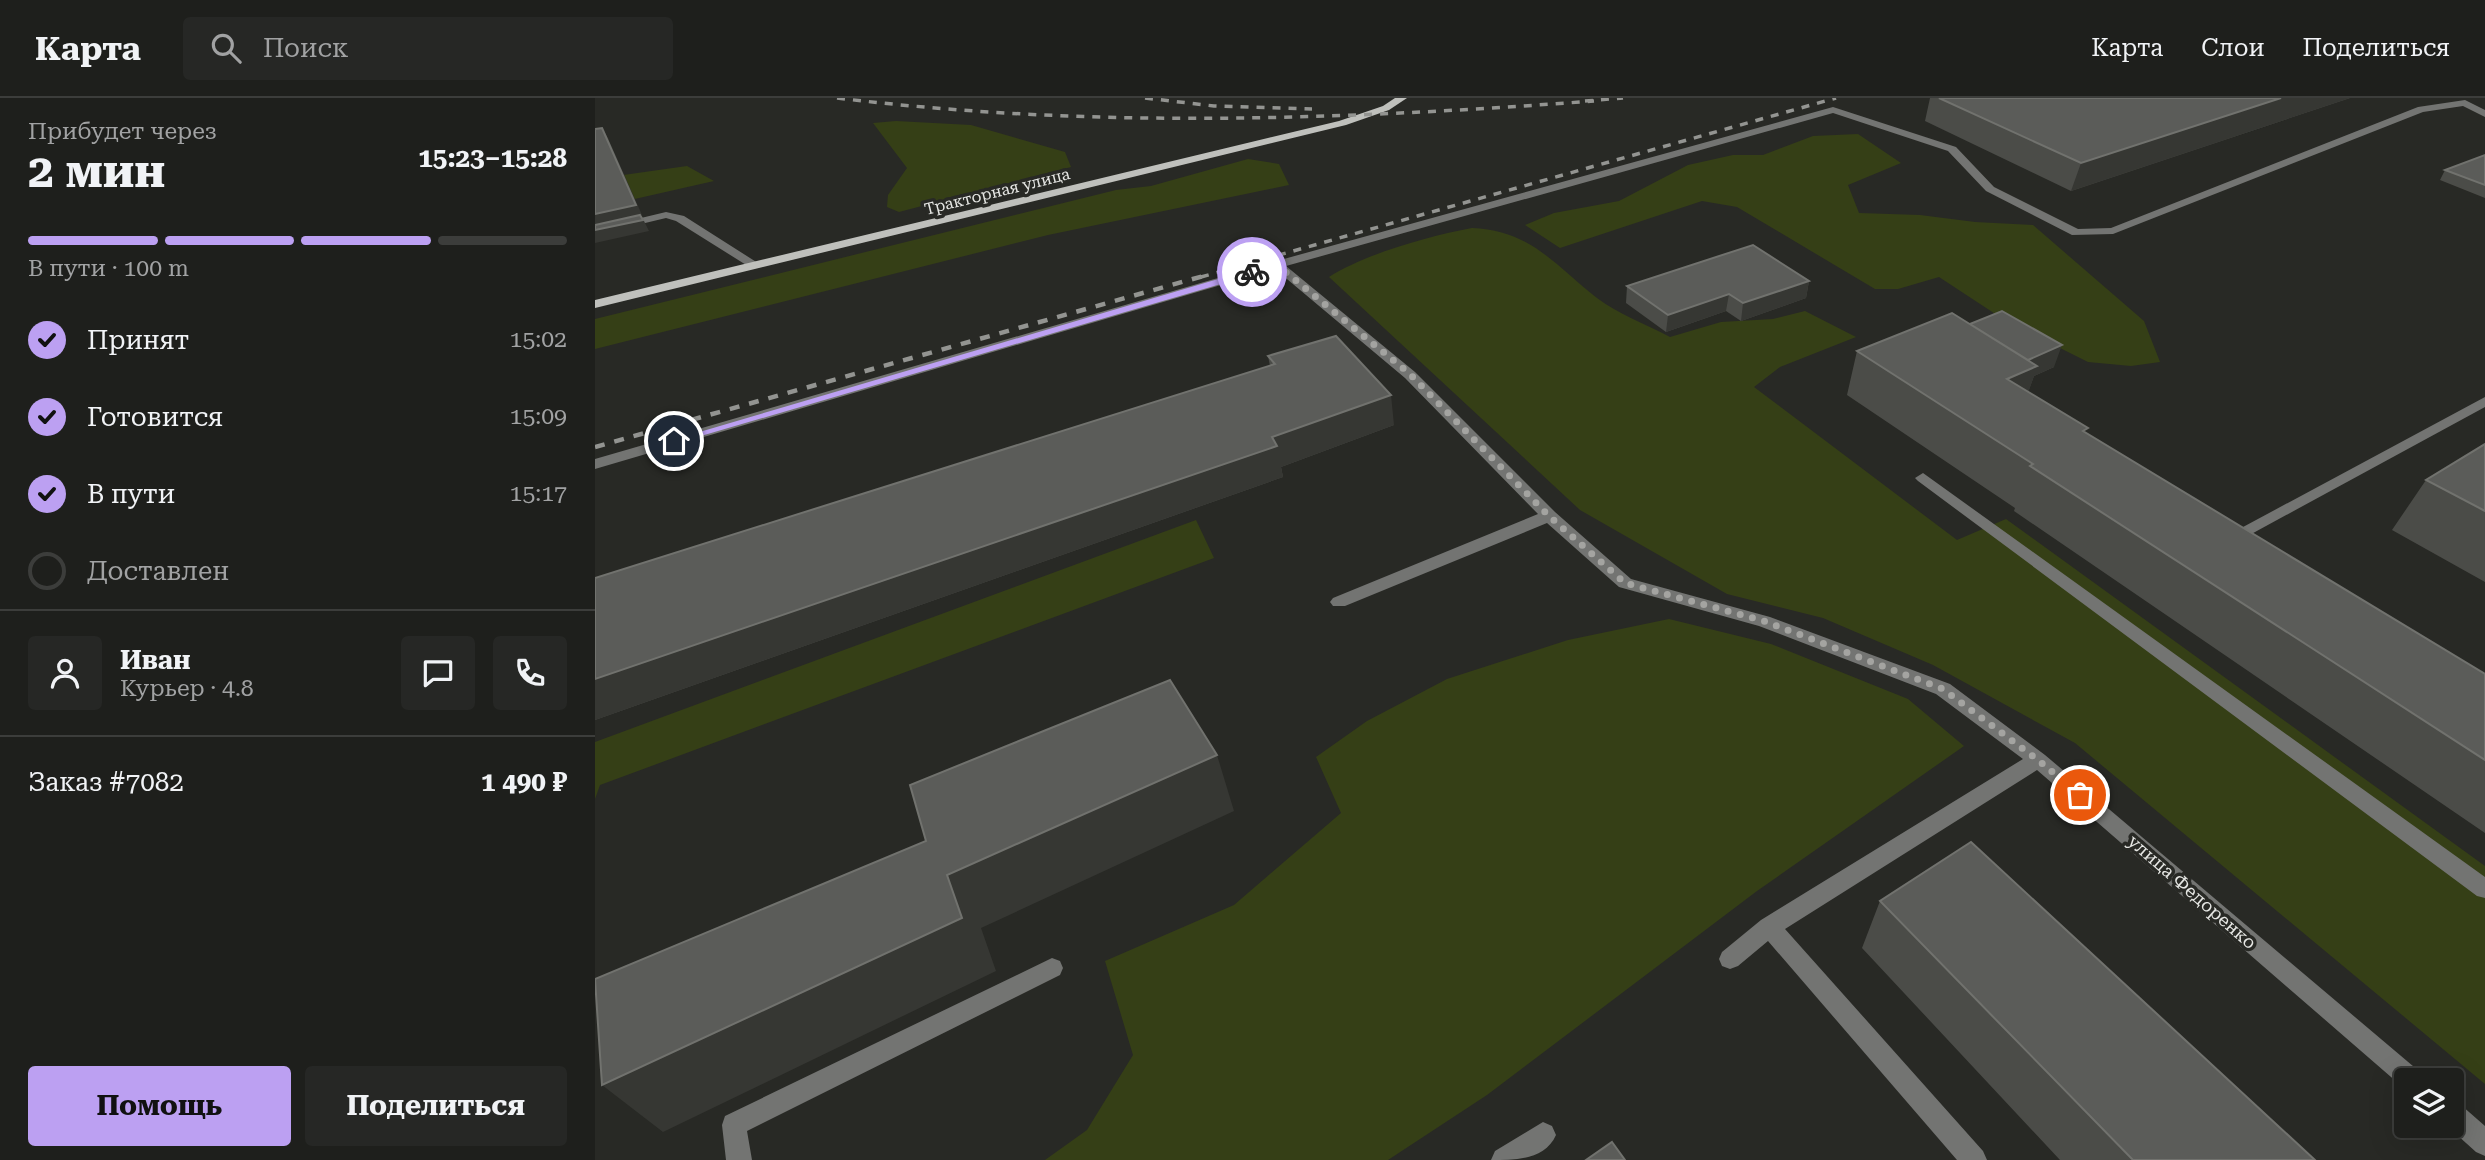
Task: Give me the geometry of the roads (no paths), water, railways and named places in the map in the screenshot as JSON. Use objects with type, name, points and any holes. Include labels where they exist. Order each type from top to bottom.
[{"type":"main road","name":"Тракторная улица","points":[[595,304],[1342,123],[1386,108],[1402,98]]},
{"type":"street","points":[[595,464],[1277,265],[1833,110],[1952,149],[1990,189],[2076,233],[2113,231],[2421,109],[2459,100],[2485,114]]},
{"type":"street","points":[[595,232],[666,215],[680,218],[755,265]]},
{"type":"street","name":"улица Федоренко","points":[[1277,265],[1410,374],[1549,516],[1625,583],[1764,621],[1943,689],[2038,760],[2397,1068]]},
{"type":"street","points":[[2238,534],[2485,401]]},
{"type":"street","points":[[1923,478],[2485,889]]},
{"type":"street","points":[[1339,602],[1549,516]]},
{"type":"street","points":[[1730,959],[1769,927],[2038,760]]},
{"type":"street","points":[[1769,927],[1974,1160]]},
{"type":"street","points":[[739,1160],[734,1125],[1052,968]]},
{"type":"street","points":[[2464,1125],[2485,1143]]},
{"type":"street","points":[[1504,1160],[1543,1135]]},
{"type":"railway","points":[[837,98],[933,108],[1122,118],[1309,117],[1594,101]]},
{"type":"railway","points":[[1145,98],[1214,106],[1312,109]]},
{"type":"railway","points":[[1585,101],[1623,98]]},
{"type":"railway","points":[[1201,277],[1836,98]]},
{"type":"railway","points":[[595,447],[1207,275]]}]
